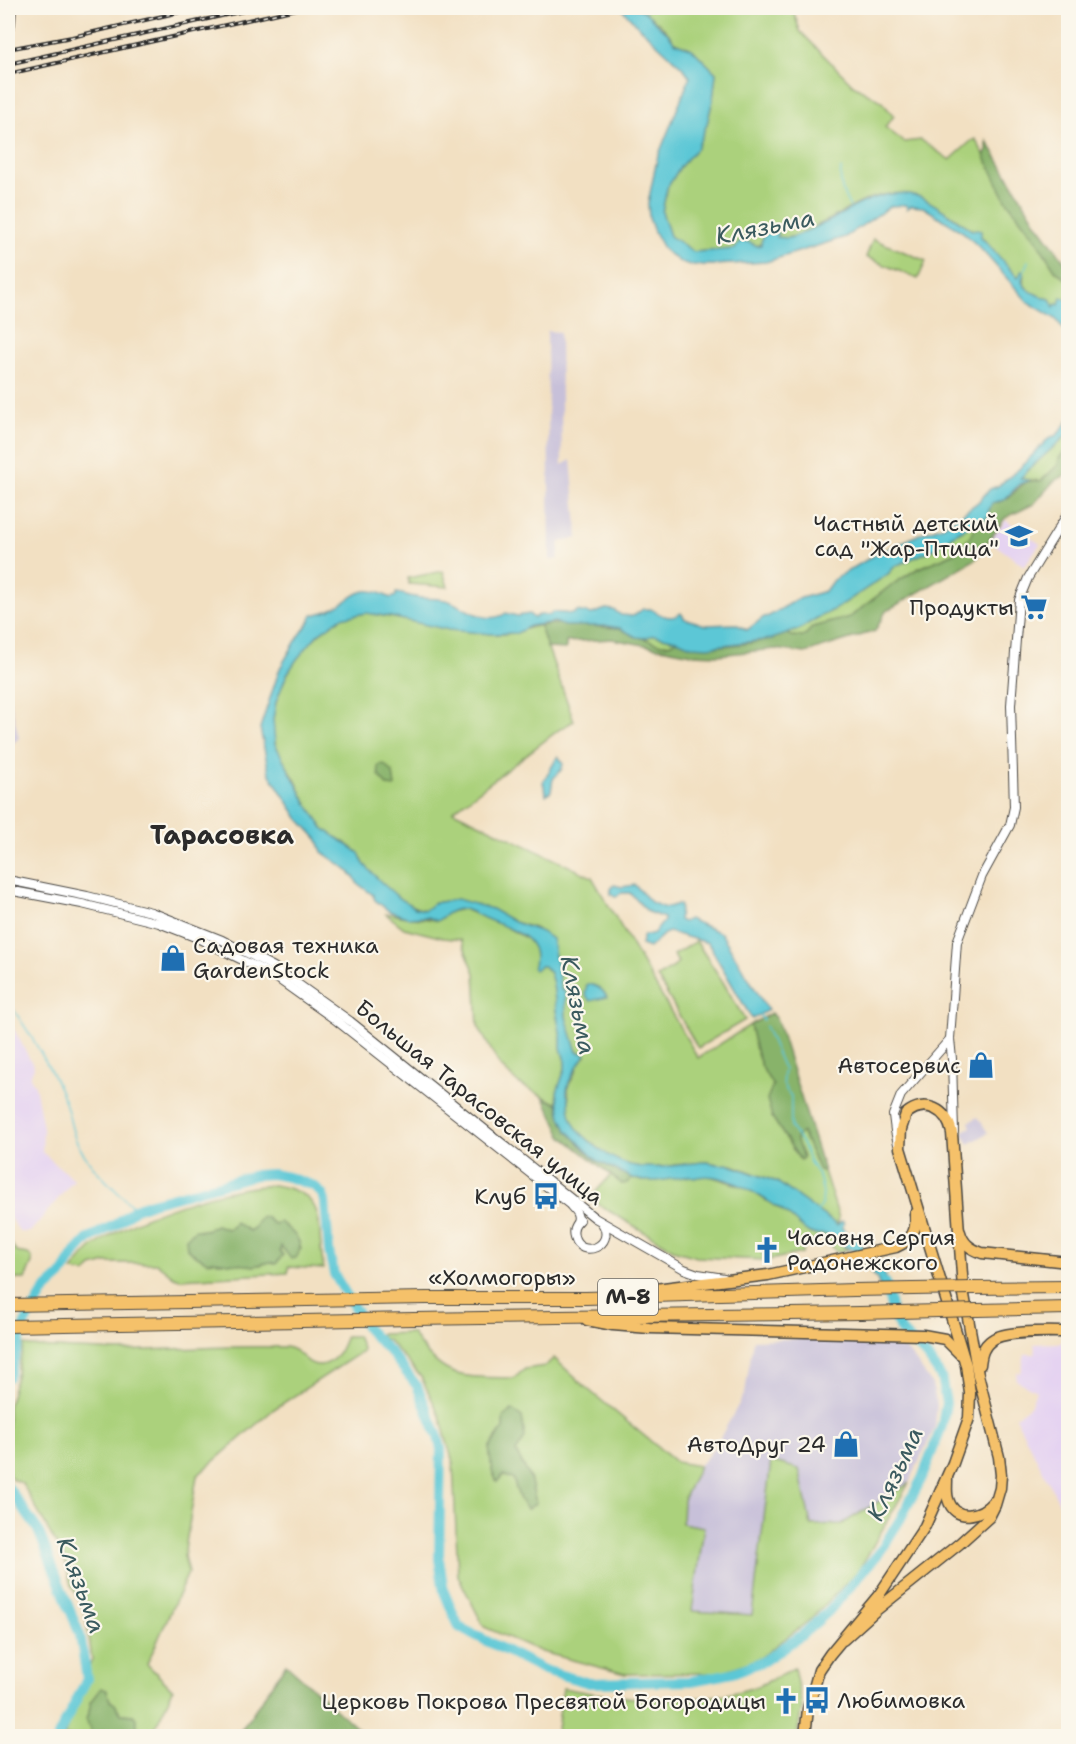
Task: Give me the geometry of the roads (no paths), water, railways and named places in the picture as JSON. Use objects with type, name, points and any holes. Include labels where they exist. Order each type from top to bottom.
[{"type":"highway","name":"«Холмогоры»","points":[[11,1305],[586,1298],[854,1290],[1068,1287]]},
{"type":"highway","name":"«Холмогоры»","points":[[8,1326],[1068,1308]]},
{"type":"main road","points":[[805,1737],[808,1709],[817,1675],[830,1654],[879,1595],[925,1526],[969,1418],[970,1393],[966,1365],[900,1148],[901,1129],[906,1114],[921,1106],[936,1108],[945,1115],[951,1126],[963,1289],[978,1375],[999,1457],[1001,1480],[989,1517],[843,1640]]},
{"type":"main road","points":[[586,1298],[768,1275],[896,1247],[909,1240],[915,1228],[913,1189]]},
{"type":"main road","points":[[957,1220],[965,1243],[982,1253],[1068,1262]]},
{"type":"main road","points":[[572,1317],[613,1325],[649,1328],[923,1335],[939,1337],[952,1343],[958,1349],[966,1365]]},
{"type":"main road","points":[[978,1375],[983,1350],[995,1338],[1017,1334],[1068,1332]]},
{"type":"main road","points":[[947,1476],[949,1502],[956,1511],[964,1515],[969,1516],[984,1511],[996,1499]]},
{"type":"street","points":[[8,30],[11,24],[12,8]]},
{"type":"street","points":[[954,1145],[950,1039],[957,942],[982,876],[1010,825],[1014,807],[1011,705],[1019,600],[1028,578],[1068,513]]},
{"type":"street","name":"Большая Тарасовская улица","points":[[8,880],[151,912],[222,940],[274,967],[350,1021],[597,1219],[684,1269],[698,1274],[729,1279]]},
{"type":"street","name":"Большая Тарасовская улица","points":[[8,890],[82,904],[159,923],[195,937],[271,974],[337,1021],[569,1204],[578,1216],[577,1223]]},
{"type":"street","points":[[900,1148],[894,1116],[901,1095],[950,1039]]},
{"type":"street","points":[[585,1217],[597,1219],[605,1228],[604,1240],[599,1246],[589,1249],[580,1246],[575,1240],[573,1231],[577,1223],[585,1217]]},
{"type":"water","points":[[621,8],[639,9],[646,13],[669,34],[674,42],[692,49],[716,73],[707,124],[697,148],[680,167],[667,188],[662,212],[670,236],[694,252],[735,249],[740,241],[757,246],[761,245],[763,237],[770,232],[776,230],[777,237],[793,237],[872,199],[894,194],[917,196],[937,206],[972,230],[981,231],[981,237],[1018,278],[1022,270],[1024,272],[1022,281],[1029,290],[1050,299],[1054,307],[1056,304],[1059,305],[1061,297],[1068,300],[1068,335],[1056,319],[1028,302],[963,232],[923,207],[911,206],[907,209],[906,205],[891,206],[845,237],[766,262],[691,265],[680,262],[664,250],[654,232],[649,218],[648,203],[657,159],[690,77]]},
{"type":"water","points":[[1068,421],[1068,434],[1020,479],[1030,480],[1020,484],[1004,500],[992,503],[988,512],[989,516],[951,536],[936,548],[895,566],[888,574],[837,608],[798,630],[772,639],[708,647],[691,646],[654,635],[644,638],[636,637],[620,628],[608,626],[564,626],[555,622],[530,626],[517,633],[491,634],[449,630],[366,613],[341,618],[318,634],[287,674],[276,702],[273,719],[275,744],[306,802],[323,828],[359,853],[364,864],[398,897],[415,908],[425,910],[434,903],[457,899],[492,909],[552,939],[561,990],[565,993],[566,1017],[577,1052],[586,1054],[567,1089],[571,1117],[583,1136],[607,1154],[630,1165],[649,1167],[704,1162],[727,1164],[777,1182],[837,1225],[842,1221],[844,1223],[842,1228],[860,1243],[884,1271],[890,1290],[881,1290],[877,1279],[856,1251],[828,1235],[810,1233],[784,1212],[742,1186],[717,1177],[705,1176],[643,1181],[596,1160],[567,1130],[561,1117],[557,1092],[565,1069],[565,1061],[561,1048],[553,983],[550,973],[544,966],[533,969],[535,957],[529,941],[513,930],[466,910],[452,911],[437,921],[427,917],[409,918],[389,911],[375,900],[373,895],[357,883],[345,868],[322,852],[318,840],[298,818],[269,773],[260,728],[280,668],[311,616],[330,610],[358,593],[371,591],[391,598],[396,596],[396,593],[446,600],[491,618],[506,613],[517,616],[529,614],[534,618],[539,615],[550,615],[552,612],[573,614],[577,611],[592,614],[606,609],[614,610],[621,615],[633,616],[643,609],[651,609],[669,617],[681,613],[685,619],[705,625],[736,624],[747,630],[764,617],[798,599],[825,591],[833,580],[873,556],[955,519],[978,502],[990,489],[998,486],[1019,469],[1049,438],[1057,435]]},
{"type":"water","points":[[558,756],[563,763],[562,769],[553,779],[551,791],[546,795],[543,782]]},
{"type":"water","points":[[614,885],[622,887],[635,885],[651,902],[665,908],[678,904],[680,906],[679,920],[683,922],[689,919],[721,933],[768,1010],[752,1019],[708,943],[669,932],[649,948],[641,945],[643,936],[654,933],[664,918],[648,912],[630,893],[621,893],[616,897],[611,894]]},
{"type":"water","points":[[587,984],[603,991],[607,997],[590,1001],[585,994]]},
{"type":"waterway","points":[[841,169],[842,189],[850,207]]},
{"type":"waterway","points":[[1024,271],[1028,261]]},
{"type":"waterway","points":[[8,1002],[53,1075],[65,1102],[75,1138],[86,1158],[135,1209]]},
{"type":"waterway","points":[[760,1015],[763,1020]]},
{"type":"waterway","points":[[765,1026],[784,1070],[783,1084],[791,1096],[791,1128],[802,1143],[820,1179],[823,1193],[822,1203],[817,1212]]},
{"type":"waterway","name":"Клязьма","points":[[8,1377],[25,1323],[45,1290],[61,1276],[75,1253],[88,1239],[116,1224],[135,1209],[256,1175],[272,1174],[288,1177],[314,1186],[323,1195],[325,1201],[329,1251],[334,1274],[367,1329],[390,1352],[417,1386],[438,1437],[441,1449],[439,1559],[444,1592],[459,1627],[544,1670],[589,1683],[692,1681],[732,1673],[764,1661],[802,1635],[829,1611],[879,1553],[922,1478],[942,1426],[946,1403],[941,1377],[927,1356],[903,1333],[893,1316],[886,1283]]},
{"type":"waterway","name":"Клязьма","points":[[8,1487],[38,1530],[80,1635],[87,1679],[58,1736]]},
{"type":"railway","points":[[8,49],[72,37],[197,8]]},
{"type":"railway","points":[[8,64],[257,8]]},
{"type":"railway","points":[[8,74],[301,8]]},
{"type":"place","name":"Частный детский сад \"Жар-Птица\"","points":[[1019,536]]},
{"type":"place","name":"Продукты","points":[[1034,607]]},
{"type":"place","name":"Садовая техника GardenStock","points":[[173,958]]},
{"type":"place","name":"Автосервис","points":[[981,1065]]},
{"type":"place","name":"Клуб","points":[[546,1196]]},
{"type":"place","name":"Часовня Сергия Радонежского","points":[[767,1250]]},
{"type":"place","name":"АвтоДруг 24","points":[[846,1444]]},
{"type":"place","name":"Любимовка","points":[[817,1700]]},
{"type":"place","name":"Церковь Покрова Пресвятой Богородицы","points":[[786,1701]]},
{"type":"district","name":"Тарасовка","points":[[222,835]]}]
